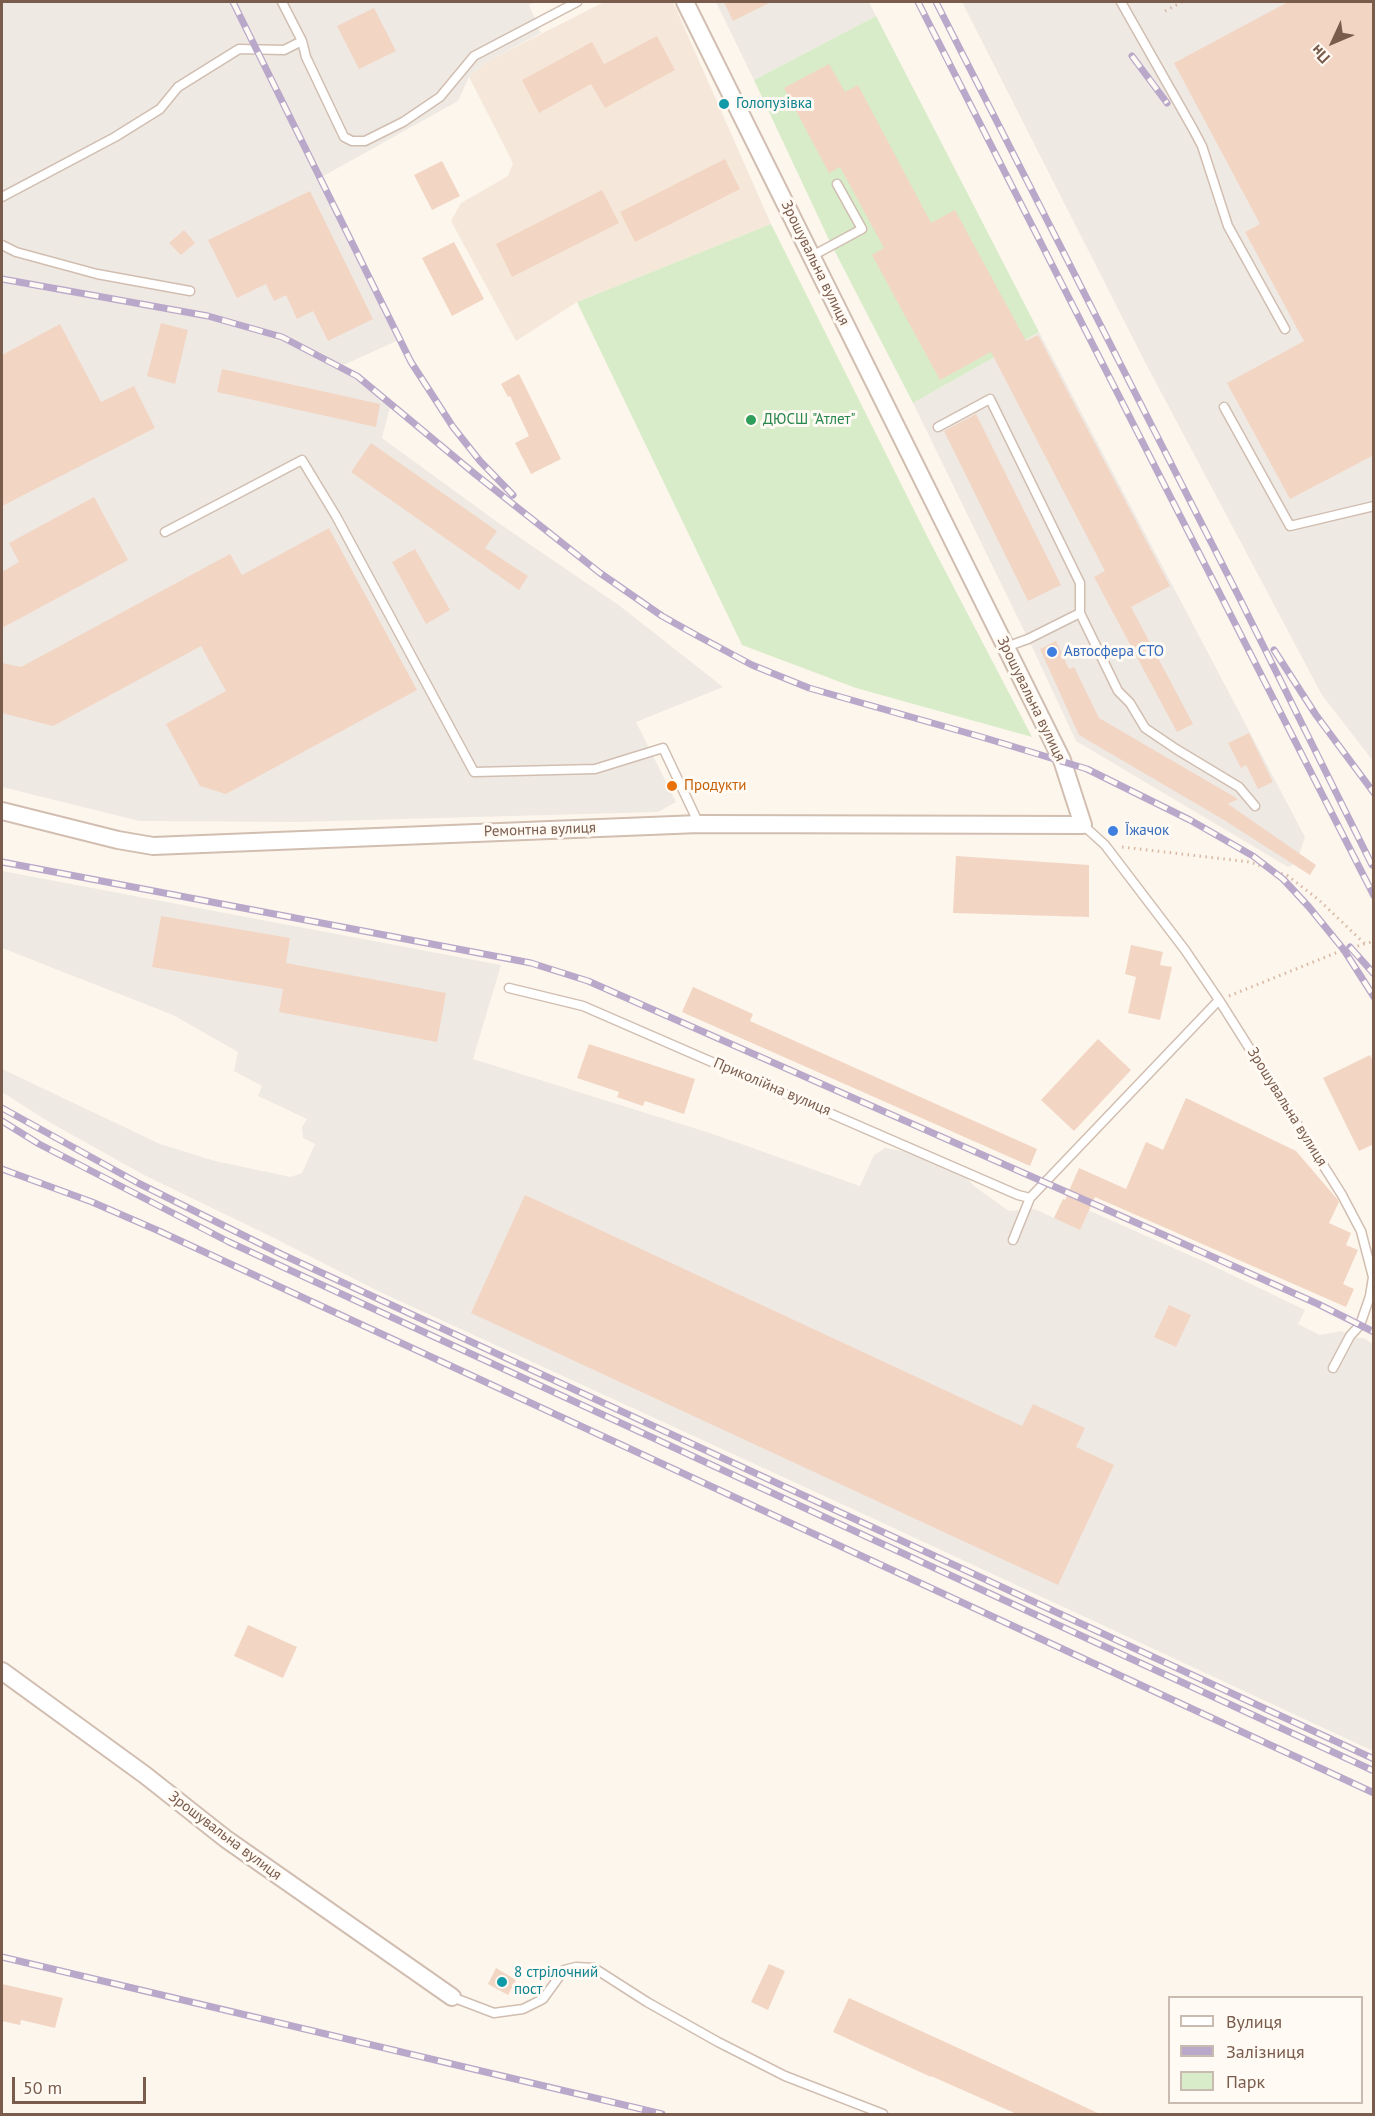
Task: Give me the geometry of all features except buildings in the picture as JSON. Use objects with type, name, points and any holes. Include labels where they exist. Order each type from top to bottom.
[{"type":"street","name":"Зрошувальна вулиця","points":[[685,2],[1062,760],[1083,825]]},
{"type":"street","name":"Ремонтна вулиця","points":[[2,811],[118,840],[153,846],[699,824],[1083,825]]},
{"type":"street","name":"Зрошувальна вулиця","points":[[2,1671],[145,1775],[226,1839],[452,1997]]},
{"type":"lane","points":[[282,2],[302,41],[306,57],[344,137],[352,141],[365,141],[403,122],[440,97],[474,56],[577,2]]},
{"type":"lane","points":[[1120,2],[1202,146],[1228,226],[1285,329]]},
{"type":"lane","points":[[2,197],[115,137],[160,109],[178,87],[239,49],[284,50],[302,41]]},
{"type":"lane","points":[[812,256],[862,229],[837,184]]},
{"type":"lane","points":[[2,245],[16,252],[97,274],[189,291]]},
{"type":"lane","points":[[938,426],[990,399],[1080,582],[1080,613],[1118,691],[1130,703],[1145,728],[1239,788],[1255,806]]},
{"type":"lane","points":[[1224,407],[1290,526],[1374,506]]},
{"type":"lane","points":[[165,532],[302,460],[336,516],[474,772],[595,770],[663,748],[699,824]]},
{"type":"lane","points":[[1006,647],[1028,639],[1080,613]]},
{"type":"lane","name":"Зрошувальна вулиця","points":[[1083,825],[1105,845],[1185,950],[1342,1195],[1361,1232],[1373,1277],[1370,1296],[1360,1325],[1350,1336],[1334,1368]]},
{"type":"lane","name":"Приколійна вулиця","points":[[509,988],[583,1006],[1018,1195],[1030,1198]]},
{"type":"lane","points":[[1013,1240],[1030,1198],[1219,1000]]},
{"type":"lane","points":[[452,1997],[494,2013],[522,2009],[543,1998],[564,1970],[576,1967],[594,1968],[647,2002],[718,2042],[785,2076],[883,2115]]},
{"type":"path","points":[[1165,11],[1182,2]]},
{"type":"path","points":[[1105,845],[1250,862],[1288,876],[1319,900],[1365,944]]},
{"type":"path","points":[[1219,1000],[1338,952],[1371,942],[1374,948]]},
{"type":"shaded area","points":[[2,2],[536,2],[529,5],[541,33],[486,62],[469,77],[458,101],[318,179],[401,339],[339,367],[390,407],[382,438],[500,524],[620,606],[723,687],[636,722],[676,802],[658,812],[295,822],[139,821],[2,787]]},
{"type":"shaded area","points":[[604,2],[673,2],[771,224],[577,302],[516,341],[451,221],[461,203],[508,176],[513,163],[469,77],[486,62]]},
{"type":"shaded area","points":[[716,2],[869,2],[876,16],[754,80]]},
{"type":"shaded area","points":[[962,2],[1373,2],[1373,761],[1322,695],[1146,364]]},
{"type":"shaded area","points":[[1039,332],[1305,837],[1296,864],[1288,867],[1076,741],[913,403]]},
{"type":"shaded area","points":[[2,871],[501,965],[473,1059],[713,1134],[860,1186],[874,1155],[885,1148],[903,1151],[965,1176],[974,1186],[1009,1211],[1035,1209],[1054,1218],[1063,1199],[1205,1262],[1305,1310],[1298,1324],[1320,1335],[1341,1331],[1355,1338],[1364,1338],[1373,1344],[1373,1751],[380,1292],[144,1175],[49,1122],[2,1092],[2,1069],[160,1144],[215,1161],[291,1177],[302,1173],[315,1144],[303,1138],[302,1127],[307,1119],[258,1096],[262,1086],[234,1071],[238,1052],[173,1015],[2,948]]},
{"type":"green space","points":[[876,16],[1039,332],[913,403],[831,244],[754,80]]},
{"type":"green space","name":"ДЮСШ \"Атлет\"","points":[[771,224],[928,538],[1032,737],[856,688],[742,645],[577,302]]},
{"type":"railway","points":[[233,2],[411,362],[453,427],[480,461],[513,495]]},
{"type":"railway","points":[[918,2],[1374,896]]},
{"type":"railway","points":[[936,2],[1239,597],[1372,865]]},
{"type":"railway","points":[[1132,56],[1167,103]]},
{"type":"railway","points":[[2,279],[208,316],[282,337],[357,376],[475,474],[600,573],[662,616],[696,635],[752,665],[809,688],[1087,769],[1190,820],[1253,856],[1283,879],[1309,907],[1344,950],[1374,997]]},
{"type":"railway","points":[[1274,650],[1316,715],[1374,793]]},
{"type":"railway","points":[[2,862],[531,963],[588,981],[1155,1231],[1318,1304],[1374,1332]]},
{"type":"railway","points":[[1350,947],[1374,974]]},
{"type":"railway","points":[[2,1108],[138,1183],[281,1254],[1374,1759]]},
{"type":"railway","points":[[2,1121],[39,1144],[229,1242],[1374,1771]]},
{"type":"railway","points":[[2,1169],[92,1202],[159,1231],[1374,1793]]},
{"type":"railway","points":[[2,1957],[662,2114]]},
{"type":"place","name":"Голопузівка","points":[[724,104]]},
{"type":"place","name":"ДЮСШ \"Атлет\"","points":[[751,420]]},
{"type":"place","name":"Автосфера СТО","points":[[1052,652]]},
{"type":"place","name":"Продукти","points":[[672,786]]},
{"type":"place","name":"Їжачок","points":[[1113,831]]},
{"type":"place","name":"8 стрілочний пост","points":[[502,1982]]}]
